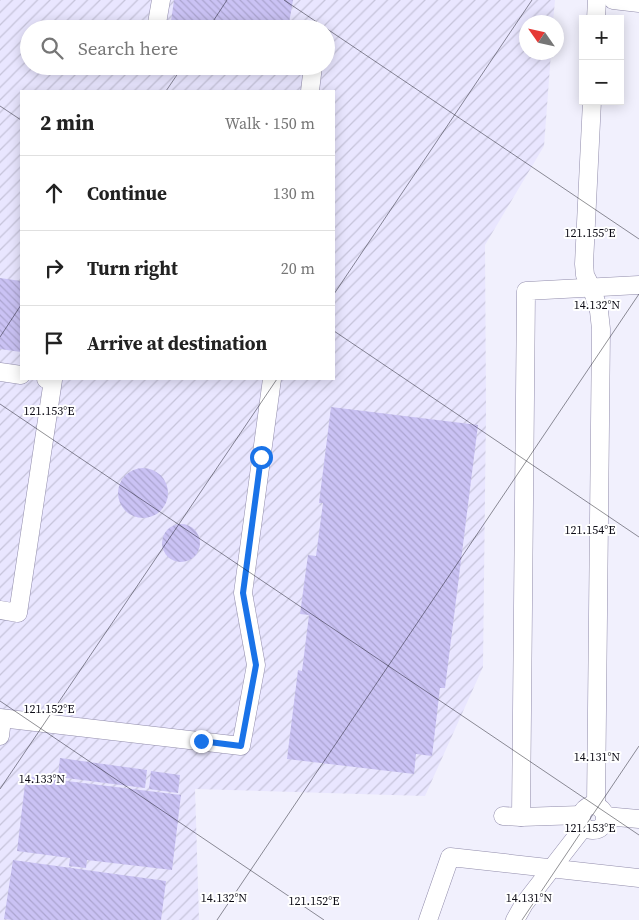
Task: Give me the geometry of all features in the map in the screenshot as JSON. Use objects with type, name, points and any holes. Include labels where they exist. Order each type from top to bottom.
[{"type":"street","points":[[157,20],[160,0]]},
{"type":"street","points":[[596,15],[597,0]]},
{"type":"street","points":[[613,0],[639,3]]},
{"type":"street","points":[[310,90],[312,75]]},
{"type":"street","points":[[515,920],[524,904],[591,816],[600,329],[599,310],[585,275],[584,264],[592,105]]},
{"type":"street","points":[[521,817],[526,292],[639,286]]},
{"type":"street","points":[[0,372],[20,375]]},
{"type":"street","points":[[0,610],[18,613],[53,380]]},
{"type":"street","points":[[1,724],[241,746],[256,665],[243,593],[272,380]]},
{"type":"street","points":[[503,816],[591,816],[639,819]]},
{"type":"street","points":[[428,920],[450,857],[639,878]]},
{"type":"shaded area","points":[[0,0],[555,0],[554,15],[519,15],[519,60],[550,60],[544,146],[485,245],[486,409],[483,667],[425,796],[195,789],[199,920],[0,920]]},
{"type":"building","points":[[174,0],[293,0],[290,20],[171,20]]},
{"type":"building","points":[[0,278],[20,281],[20,352],[0,349]]},
{"type":"building","points":[[331,407],[478,425],[445,688],[440,688],[432,756],[416,754],[414,774],[287,759],[298,670],[302,671],[309,615],[300,614],[308,555],[316,556],[323,503],[319,503]]},
{"type":"building","points":[[143,468],[157,472],[164,479],[168,493],[164,507],[157,514],[143,518],[129,514],[122,507],[118,493],[122,479],[129,472]]},
{"type":"building","points":[[181,524],[194,530],[200,543],[194,556],[181,562],[168,556],[162,543],[168,530]]},
{"type":"building","points":[[60,758],[147,770],[145,788],[58,777]]},
{"type":"building","points":[[151,771],[180,775],[178,793],[149,789]]},
{"type":"building","points":[[26,776],[181,795],[172,870],[87,860],[86,868],[69,866],[70,858],[17,851]]},
{"type":"building","points":[[13,860],[166,881],[161,920],[4,919]]},
{"type":"route","points":[[201,741],[241,746],[256,665],[243,593],[261,457]]}]
